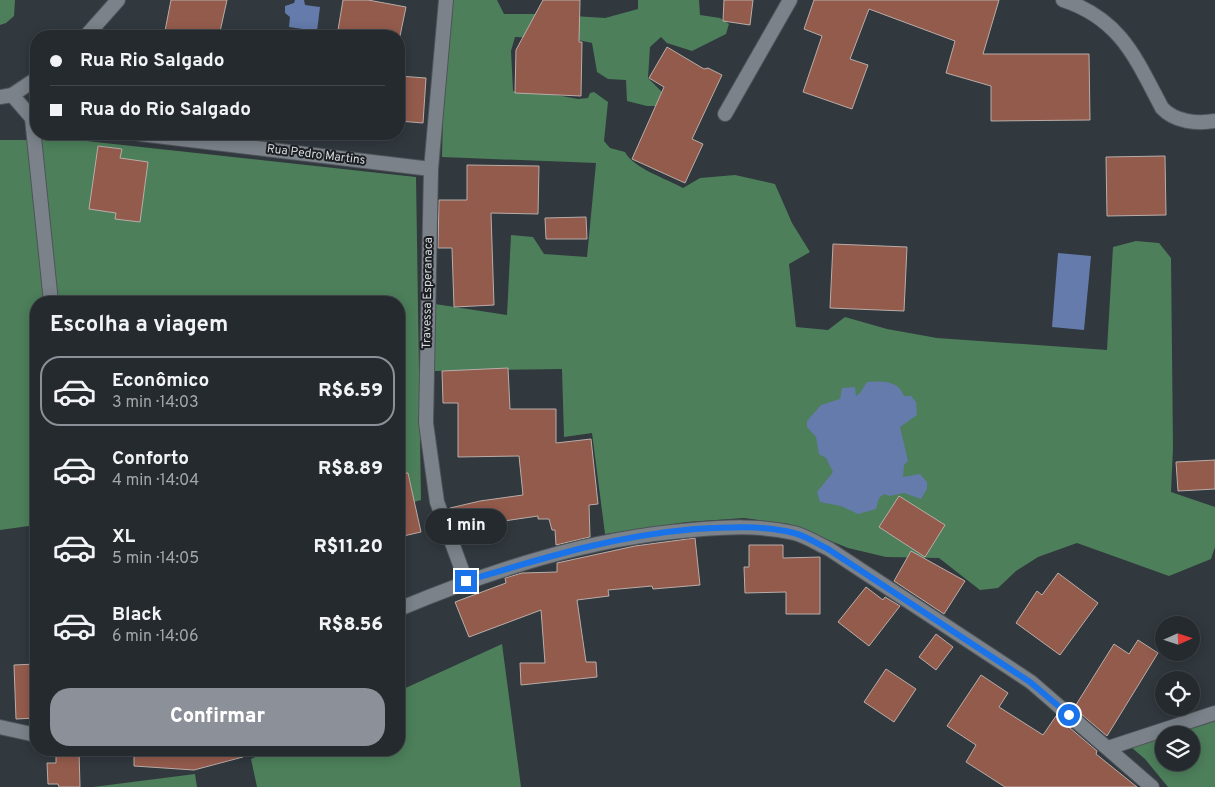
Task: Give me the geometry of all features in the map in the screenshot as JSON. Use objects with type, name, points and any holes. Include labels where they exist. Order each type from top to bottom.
[{"type":"street","points":[[91,30],[118,0]]},
{"type":"street","name":"Travessa Esperanaca","points":[[446,0],[431,169],[426,423],[437,502],[466,581]]},
{"type":"street","points":[[725,114],[790,0]]},
{"type":"street","points":[[1063,0],[1095,14],[1121,36],[1132,51],[1162,108],[1169,116],[1204,123],[1215,121]]},
{"type":"street","points":[[30,82],[6,96],[30,116]]},
{"type":"street","points":[[36,140],[50,296]]},
{"type":"street","name":"Rua Pedro Martins","points":[[190,140],[431,169]]},
{"type":"street","points":[[405,606],[466,581],[577,548],[668,532],[715,528],[760,527],[796,534],[828,549],[1030,682],[1152,787]]},
{"type":"street","points":[[1108,748],[1215,713]]},
{"type":"street","points":[[0,727],[30,734]]},
{"type":"green space","points":[[0,0],[15,0],[14,16],[6,23],[0,25]]},
{"type":"green space","points":[[453,0],[497,0],[504,14],[542,14],[605,18],[638,9],[638,0],[699,0],[700,15],[720,18],[729,24],[726,34],[692,51],[667,43],[661,37],[650,47],[648,78],[663,93],[659,106],[647,106],[627,101],[626,80],[608,79],[597,72],[592,43],[578,40],[515,37],[511,51],[513,91],[551,94],[578,99],[588,98],[590,93],[594,92],[608,102],[604,141],[610,148],[625,152],[635,163],[651,173],[683,188],[700,178],[735,175],[775,184],[792,223],[810,252],[789,264],[796,327],[828,330],[845,317],[887,329],[937,338],[1107,350],[1113,247],[1136,241],[1159,243],[1171,258],[1173,448],[1171,492],[1215,507],[1215,547],[1211,559],[1169,576],[1077,543],[1038,557],[1016,571],[998,588],[980,590],[939,558],[886,557],[848,548],[789,524],[744,518],[687,522],[605,534],[592,433],[564,437],[562,369],[434,371],[435,304],[507,315],[511,235],[533,237],[544,254],[587,257],[596,163],[442,157],[444,65]]},
{"type":"green space","points":[[0,140],[77,140],[416,177],[421,500],[405,504],[405,296],[30,296],[30,526],[0,530]]},
{"type":"green space","points":[[502,644],[521,787],[257,787],[251,759],[257,756],[405,756],[405,688]]},
{"type":"green space","points":[[1215,718],[1215,787],[1168,787],[1145,759],[1131,747],[1155,738],[1155,771],[1200,771],[1200,726],[1189,726]]},
{"type":"green space","points":[[195,774],[197,787],[93,787]]},
{"type":"water","points":[[295,0],[304,0],[305,5],[320,7],[317,30],[289,27],[290,17],[285,13],[285,6],[294,3]]},
{"type":"water","points":[[1058,253],[1091,256],[1084,330],[1052,327]]},
{"type":"water","points":[[867,382],[894,384],[904,396],[911,396],[916,402],[917,415],[900,427],[908,461],[904,465],[903,477],[920,474],[927,482],[927,489],[921,499],[904,493],[889,496],[884,494],[879,498],[876,509],[858,514],[841,506],[820,502],[817,492],[833,472],[826,458],[819,454],[816,437],[807,427],[807,421],[821,405],[840,399],[842,388],[855,387],[856,396]]},
{"type":"building","points":[[171,0],[227,0],[220,30],[165,30]]},
{"type":"building","points":[[343,0],[368,0],[406,7],[401,30],[338,30]]},
{"type":"building","points":[[543,0],[580,0],[579,42],[582,42],[581,96],[515,93],[516,50]]},
{"type":"building","points":[[724,0],[753,0],[750,25],[723,21]]},
{"type":"building","points":[[814,0],[999,0],[983,54],[1089,54],[1090,120],[991,121],[991,86],[946,73],[955,41],[869,9],[850,59],[868,65],[852,109],[803,92],[822,36],[804,29]]},
{"type":"building","points":[[667,47],[704,69],[708,68],[722,75],[692,139],[703,144],[685,183],[632,159],[664,87],[649,78]]},
{"type":"building","points":[[405,76],[426,78],[423,123],[405,122]]},
{"type":"building","points":[[98,146],[122,149],[120,158],[148,162],[140,222],[115,219],[116,213],[89,209]]},
{"type":"building","points":[[1165,156],[1166,215],[1107,216],[1106,157]]},
{"type":"building","points":[[467,165],[539,166],[538,214],[491,213],[494,305],[454,307],[452,248],[438,248],[439,200],[467,200]]},
{"type":"building","points":[[586,217],[587,239],[546,239],[545,218]]},
{"type":"building","points":[[833,244],[907,247],[904,311],[830,308]]},
{"type":"building","points":[[508,368],[510,409],[556,409],[556,443],[591,439],[598,504],[589,505],[590,537],[556,545],[555,530],[552,530],[549,519],[538,519],[538,516],[456,528],[450,508],[480,501],[523,495],[519,456],[458,457],[458,403],[443,403],[442,371]]},
{"type":"building","points":[[1215,460],[1215,489],[1178,491],[1176,462]]},
{"type":"building","points":[[405,473],[408,473],[421,532],[405,536]]},
{"type":"building","points":[[899,496],[945,525],[925,557],[879,527]]},
{"type":"building","points":[[695,538],[700,585],[653,589],[652,586],[608,590],[609,596],[577,600],[586,662],[596,662],[597,677],[521,685],[520,663],[545,663],[541,610],[469,637],[455,602],[506,583],[505,578],[522,573],[557,572],[557,563],[635,546]]},
{"type":"building","points":[[749,545],[783,545],[783,558],[820,557],[820,614],[786,614],[786,592],[745,593],[744,567],[749,567]]},
{"type":"building","points":[[911,551],[965,581],[944,614],[894,581]]},
{"type":"building","points":[[1058,573],[1098,603],[1060,655],[1016,623],[1037,591],[1042,595]]},
{"type":"building","points":[[866,587],[883,600],[885,597],[900,606],[869,646],[838,622]]},
{"type":"building","points":[[936,634],[953,647],[936,670],[919,657]]},
{"type":"building","points":[[1138,640],[1155,651],[1155,658],[1107,736],[1074,708],[1114,644],[1129,654]]},
{"type":"building","points":[[30,664],[30,718],[16,719],[14,665]]},
{"type":"building","points":[[886,669],[916,689],[894,722],[864,702]]},
{"type":"building","points":[[981,675],[1008,693],[999,707],[1043,735],[1056,716],[1097,751],[1096,754],[1137,787],[1005,787],[966,762],[976,745],[947,726]]},
{"type":"building","points":[[56,756],[79,756],[80,787],[59,787],[58,784],[48,784],[47,763],[56,763]]},
{"type":"building","points":[[134,756],[243,757],[194,770],[134,766]]},
{"type":"route","points":[[466,581],[577,548],[658,532],[760,527],[796,534],[828,549],[1030,682],[1069,715]]}]
